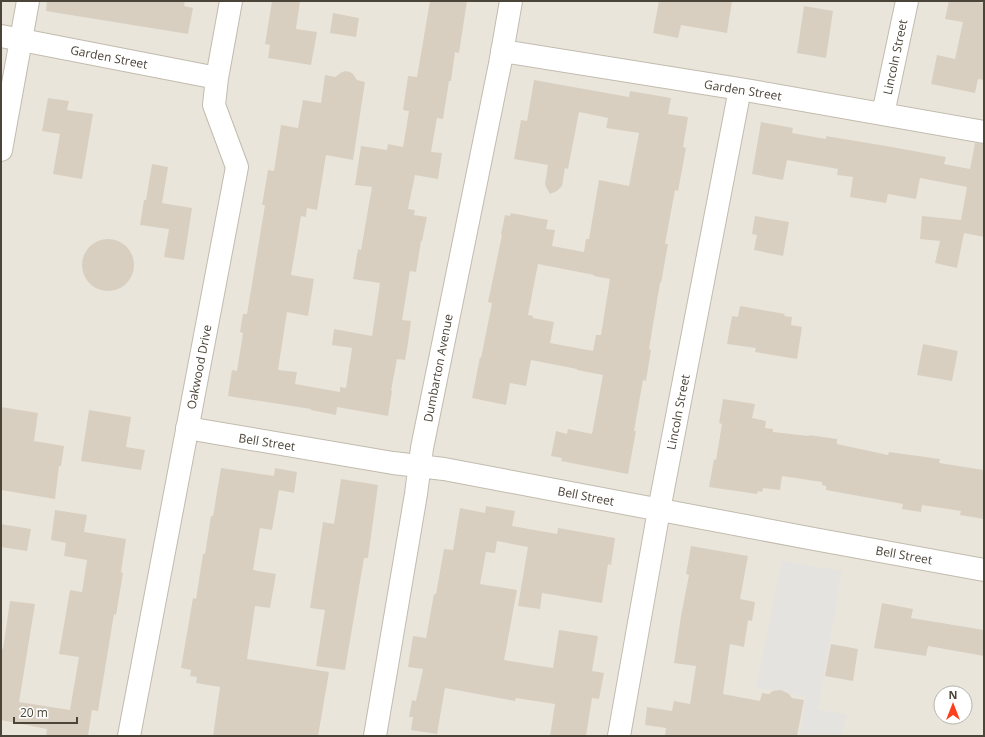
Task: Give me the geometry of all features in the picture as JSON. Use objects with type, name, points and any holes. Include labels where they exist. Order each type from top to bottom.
[{"type":"street","points":[[1,150],[11,37],[28,1]]},
{"type":"street","name":"Oakwood Drive","points":[[129,736],[236,167],[214,105],[217,78],[231,1]]},
{"type":"street","name":"Dumbarton Avenue","points":[[375,736],[424,441],[511,1]]},
{"type":"street","name":"Lincoln Street","points":[[883,114],[907,1]]},
{"type":"street","name":"Garden Street","points":[[11,37],[217,78]]},
{"type":"street","name":"Garden Street","points":[[502,51],[740,89],[984,132]]},
{"type":"street","name":"Lincoln Street","points":[[619,736],[660,510],[740,89]]},
{"type":"street","name":"Bell Street","points":[[187,428],[394,463],[451,470],[984,570]]},
{"type":"shaded area","points":[[1,1],[984,1],[984,736],[1,736]]},
{"type":"shaded area","points":[[782,561],[842,571],[818,710],[847,714],[842,736],[800,736],[805,697],[756,687]]},
{"type":"building","points":[[47,1],[185,1],[184,6],[193,8],[188,34],[46,11]]},
{"type":"building","points":[[272,1],[300,1],[296,29],[317,32],[311,65],[268,58],[270,45],[265,44]]},
{"type":"building","points":[[430,1],[467,1],[459,53],[455,52],[443,119],[437,118],[431,152],[442,153],[438,179],[415,175],[408,209],[415,210],[414,215],[427,217],[416,272],[410,271],[402,320],[411,321],[408,343],[405,360],[397,359],[388,416],[337,407],[336,415],[311,409],[228,396],[232,370],[237,371],[243,333],[240,332],[243,314],[247,314],[265,205],[262,205],[268,170],[274,171],[281,125],[298,128],[303,100],[321,103],[325,75],[335,77],[346,71],[353,74],[357,80],[365,82],[353,160],[326,155],[317,210],[307,208],[306,217],[301,216],[291,275],[314,279],[308,316],[287,312],[278,370],[297,372],[295,384],[340,392],[340,387],[346,388],[352,348],[332,345],[334,329],[372,336],[380,283],[353,279],[358,249],[361,250],[372,187],[355,185],[361,146],[387,150],[388,144],[403,147],[409,111],[403,110],[408,76],[417,77]]},
{"type":"building","points":[[659,1],[732,1],[727,33],[681,25],[678,38],[653,33]]},
{"type":"building","points":[[949,1],[971,1],[984,3],[984,80],[978,79],[975,93],[931,84],[937,55],[955,59],[963,22],[945,19]]},
{"type":"building","points":[[804,6],[833,11],[826,58],[797,53]]},
{"type":"building","points":[[333,13],[359,18],[356,37],[330,33]]},
{"type":"building","points":[[534,80],[629,97],[630,91],[671,98],[668,114],[688,117],[683,147],[686,148],[678,191],[675,190],[665,244],[668,244],[649,349],[651,350],[646,381],[643,380],[628,474],[561,461],[562,458],[551,456],[556,431],[567,434],[568,429],[592,434],[603,375],[531,360],[526,386],[510,383],[506,405],[472,398],[492,303],[488,302],[505,215],[510,216],[511,213],[548,220],[546,229],[555,230],[552,246],[584,252],[586,239],[589,239],[599,180],[629,186],[639,133],[606,128],[608,118],[579,112],[568,169],[565,168],[562,186],[557,191],[550,194],[545,184],[548,165],[514,159],[521,120],[527,121]],"holes":[[[538,264],[610,279],[601,335],[596,335],[593,351],[550,343],[554,322],[533,318],[533,316],[528,315]]]},
{"type":"building","points":[[48,98],[69,101],[67,110],[93,114],[82,179],[53,174],[60,134],[42,131]]},
{"type":"building","points":[[761,122],[793,128],[792,133],[826,139],[826,136],[946,157],[944,164],[970,169],[975,143],[984,144],[984,237],[964,233],[957,268],[935,263],[940,241],[920,239],[922,216],[961,220],[967,187],[920,178],[916,199],[888,194],[886,203],[850,197],[853,177],[837,175],[838,169],[787,160],[783,180],[752,174]]},
{"type":"building","points":[[152,164],[168,167],[162,203],[192,208],[184,260],[164,257],[169,229],[140,225]]},
{"type":"building","points":[[755,216],[789,222],[783,256],[754,250],[757,235],[752,234]]},
{"type":"building","points":[[108,239],[118,241],[126,247],[132,255],[134,265],[132,275],[126,283],[118,289],[108,291],[98,289],[90,283],[84,275],[82,265],[84,255],[90,247],[98,241]]},
{"type":"building","points":[[740,306],[785,314],[784,316],[792,317],[791,325],[802,327],[797,359],[755,352],[756,348],[727,344],[732,316],[738,317]]},
{"type":"building","points":[[923,344],[958,351],[952,381],[917,375]]},
{"type":"building","points":[[723,399],[755,404],[752,418],[766,421],[765,428],[773,429],[773,432],[837,439],[837,444],[888,455],[889,452],[940,459],[939,463],[984,470],[984,519],[960,515],[961,511],[922,505],[921,512],[902,509],[903,504],[826,490],[826,486],[822,485],[822,482],[782,476],[780,490],[763,488],[762,492],[758,491],[757,494],[709,487],[714,459],[716,460],[722,424],[719,423]]},
{"type":"building","points":[[1,407],[38,413],[34,441],[64,446],[61,466],[59,466],[55,499],[1,490]]},
{"type":"building","points":[[89,410],[131,417],[126,447],[145,450],[141,470],[81,461]]},
{"type":"building","points":[[221,468],[274,476],[275,468],[297,472],[294,493],[279,490],[272,530],[260,528],[253,570],[276,574],[270,608],[255,606],[247,659],[329,672],[318,736],[213,736],[220,687],[196,683],[197,677],[190,676],[191,670],[181,668],[193,598],[196,599],[203,554],[205,554],[211,516],[213,516]]},
{"type":"building","points":[[341,479],[378,485],[368,558],[364,558],[345,670],[316,666],[325,610],[310,608],[323,522],[334,524]]},
{"type":"building","points":[[486,506],[515,511],[512,526],[557,534],[558,528],[615,538],[611,565],[608,564],[602,603],[542,593],[540,609],[518,606],[528,547],[497,541],[495,553],[486,552],[480,584],[517,590],[504,660],[553,668],[559,630],[598,636],[592,671],[604,673],[599,699],[592,698],[586,736],[550,736],[555,704],[516,698],[515,701],[445,688],[437,734],[411,730],[413,717],[409,717],[412,700],[416,701],[423,669],[408,667],[413,636],[426,638],[444,549],[453,550],[460,508],[485,513]]},
{"type":"building","points":[[55,510],[87,515],[84,532],[126,539],[121,572],[123,573],[116,615],[114,614],[98,711],[92,710],[88,736],[46,736],[47,729],[1,720],[1,648],[3,649],[10,601],[35,604],[19,702],[70,710],[79,657],[59,654],[70,590],[82,592],[87,560],[64,556],[66,543],[51,540]]},
{"type":"building","points":[[1,524],[31,529],[27,551],[1,547]]},
{"type":"building","points":[[691,546],[748,556],[740,599],[755,602],[752,621],[748,620],[744,647],[730,644],[723,694],[760,701],[762,693],[769,694],[773,691],[781,690],[789,694],[792,698],[804,700],[797,736],[665,736],[666,728],[645,725],[647,707],[672,711],[674,701],[690,704],[696,666],[674,663],[689,575],[686,574]]},
{"type":"building","points":[[882,603],[913,609],[911,618],[984,630],[984,656],[928,646],[926,656],[874,648]]},
{"type":"building","points":[[831,644],[858,649],[853,681],[825,676]]}]
